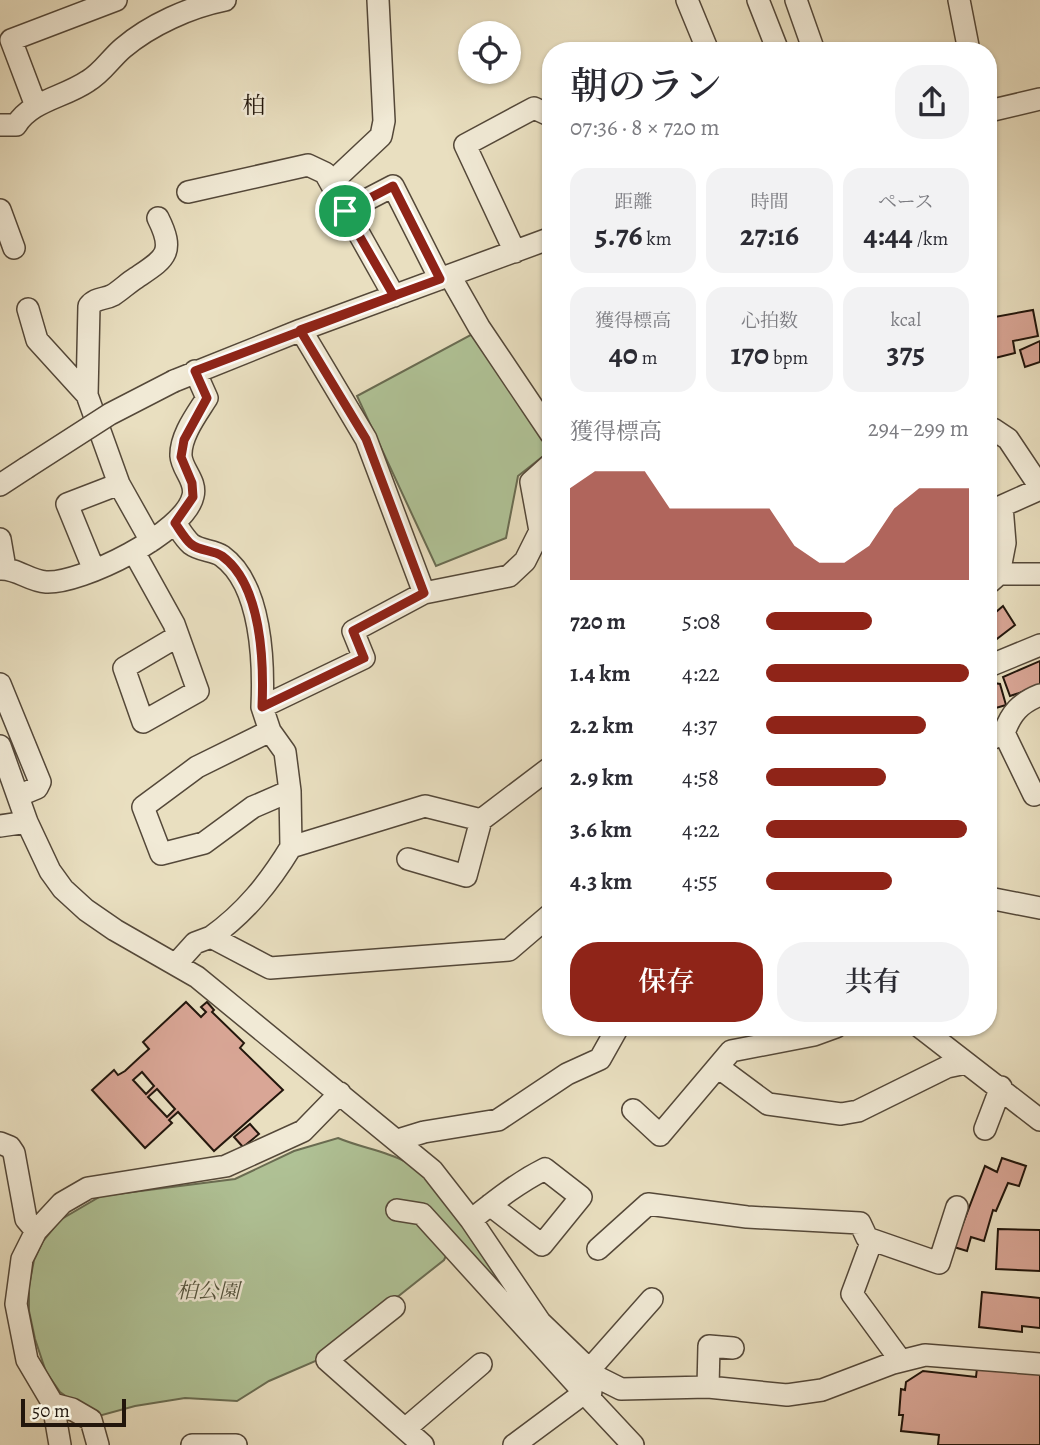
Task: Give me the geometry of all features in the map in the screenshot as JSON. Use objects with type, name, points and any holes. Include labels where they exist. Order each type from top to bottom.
[{"type":"street","points":[[36,106],[11,40],[116,0]]},
{"type":"street","points":[[0,125],[16,125],[29,108],[55,100],[90,80],[139,36],[198,5],[225,0]]},
{"type":"street","points":[[331,183],[381,136],[384,121],[378,0]]},
{"type":"street","points":[[687,0],[704,42]]},
{"type":"street","points":[[796,0],[811,42]]},
{"type":"street","points":[[959,0],[967,42]]},
{"type":"street","points":[[765,2],[776,42]]},
{"type":"street","points":[[997,109],[1040,99]]},
{"type":"street","points":[[515,251],[465,145],[534,108],[542,112]]},
{"type":"street","points":[[188,192],[308,165],[325,173],[394,296]]},
{"type":"street","points":[[345,211],[393,186],[445,278],[542,421]]},
{"type":"street","points":[[0,210],[14,248]]},
{"type":"street","points":[[158,218],[166,233],[165,256],[156,267],[111,296],[94,300],[89,306],[87,395],[178,636]]},
{"type":"street","points":[[0,485],[110,414],[195,371],[542,241]]},
{"type":"street","points":[[28,309],[37,340],[87,395]]},
{"type":"street","points":[[300,330],[366,439],[424,593]]},
{"type":"street","points":[[0,539],[3,568],[46,582],[61,581],[93,570],[142,546],[175,523],[193,497],[192,483],[181,457],[184,440],[207,398],[195,371]]},
{"type":"street","points":[[997,432],[1008,439],[1040,488],[1002,506],[1005,543],[997,569]]},
{"type":"street","points":[[542,472],[531,482],[542,516]]},
{"type":"street","points":[[93,570],[67,504],[119,484]]},
{"type":"street","points":[[175,523],[192,545],[222,556],[246,585],[261,642],[264,666],[262,707],[270,731],[285,752],[290,791],[291,847],[274,876],[236,919],[211,937],[195,943],[177,963]]},
{"type":"street","points":[[262,707],[364,658],[353,631],[424,593],[509,576],[525,561],[542,535]]},
{"type":"street","points":[[997,579],[1040,574]]},
{"type":"street","points":[[997,663],[1040,645]]},
{"type":"street","points":[[0,684],[40,782],[37,788],[20,795]]},
{"type":"street","points":[[997,736],[1022,702],[1040,695]]},
{"type":"street","points":[[270,731],[197,767],[143,807],[161,855],[204,843],[253,807],[290,791]]},
{"type":"street","points":[[997,739],[1034,795]]},
{"type":"street","points":[[0,746],[20,795],[27,822],[50,871],[72,899],[115,930],[177,963],[398,1140],[439,1178],[540,1322],[590,1384],[633,1445]]},
{"type":"street","points":[[408,859],[466,876],[481,820],[542,782]]},
{"type":"street","points":[[291,847],[425,806],[481,820]]},
{"type":"street","points":[[0,826],[27,822]]},
{"type":"street","points":[[997,900],[1040,908]]},
{"type":"street","points":[[211,937],[270,968],[509,950],[542,922]]},
{"type":"street","points":[[398,1140],[425,1132],[498,1120],[567,1074],[600,1059],[613,1036]]},
{"type":"street","points":[[632,1110],[660,1135],[731,1051],[809,1036]]},
{"type":"street","points":[[938,1036],[966,1063],[1001,1087],[1040,1120]]},
{"type":"street","points":[[718,1067],[768,1104],[841,1114],[858,1111],[947,1067],[966,1063]]},
{"type":"street","points":[[985,1129],[1001,1087]]},
{"type":"street","points":[[60,1445],[53,1405],[27,1360],[16,1304],[22,1259],[36,1231],[62,1203],[88,1188],[226,1166],[303,1131],[340,1093]]},
{"type":"street","points":[[0,1143],[10,1147],[13,1153],[26,1219],[36,1231]]},
{"type":"street","points":[[598,1249],[648,1204],[747,1217],[860,1223],[867,1238],[939,1263],[957,1207]]},
{"type":"street","points":[[471,1220],[490,1205]]},
{"type":"street","points":[[397,1210],[422,1214],[590,1384],[621,1389],[708,1387],[787,1395],[822,1390],[925,1355],[1040,1364]]},
{"type":"street","points":[[872,1240],[852,1294],[901,1361]]},
{"type":"street","points":[[514,1445],[590,1384],[652,1299]]},
{"type":"street","points":[[394,1307],[327,1360],[423,1445]]},
{"type":"street","points":[[708,1387],[709,1346],[733,1348]]},
{"type":"street","points":[[405,1429],[481,1364]]},
{"type":"street","points":[[53,1405],[72,1409],[91,1420],[98,1445]]},
{"type":"street","points":[[192,1445],[236,1445]]},
{"type":"green space","points":[[478,331],[542,435],[542,457],[518,476],[506,538],[436,566],[357,396]]},
{"type":"green space","name":"柏公園","points":[[338,1138],[404,1161],[422,1174],[440,1192],[476,1238],[536,1330],[453,1241],[444,1260],[318,1360],[269,1381],[237,1401],[185,1398],[135,1406],[95,1417],[60,1392],[46,1372],[35,1339],[29,1311],[29,1286],[34,1260],[43,1241],[60,1220],[101,1196],[235,1179],[294,1151]]},
{"type":"building","points":[[1033,310],[1038,336],[1013,341],[1015,353],[997,358],[997,317]]},
{"type":"building","points":[[1040,341],[1040,362],[1025,367],[1020,350]]},
{"type":"building","points":[[1003,606],[1015,625],[997,639],[997,611]]},
{"type":"building","points":[[1040,661],[1040,686],[1010,696],[1003,677]]},
{"type":"building","points":[[997,684],[1000,684],[1006,705],[997,708]]},
{"type":"building","points":[[186,1002],[201,1017],[206,1012],[201,1007],[207,1002],[214,1010],[212,1012],[244,1043],[240,1048],[283,1090],[214,1151],[178,1112],[169,1120],[172,1123],[145,1148],[92,1090],[114,1070],[118,1075],[125,1071],[149,1049],[143,1042]],"holes":[[[142,1072],[154,1086],[146,1094],[133,1080]],[[157,1089],[175,1109],[167,1117],[148,1097]]]},
{"type":"building","points":[[250,1124],[259,1134],[243,1147],[234,1137]]},
{"type":"building","points":[[1002,1158],[1026,1166],[1019,1186],[1008,1183],[996,1211],[993,1210],[984,1241],[971,1237],[967,1251],[954,1247],[985,1166],[997,1172]]},
{"type":"building","points":[[998,1229],[1040,1230],[1040,1271],[996,1269]]},
{"type":"building","points":[[982,1292],[1040,1298],[1040,1328],[1022,1326],[1022,1332],[979,1327]]},
{"type":"building","points":[[977,1368],[1040,1374],[1040,1445],[938,1445],[939,1435],[901,1431],[901,1389],[905,1390],[906,1382],[923,1371],[976,1377]]},
{"type":"district","name":"柏","points":[[254,105]]},
{"type":"route","points":[[345,211],[393,186],[440,279],[300,330],[366,439],[424,593],[353,631],[364,658],[262,707],[264,666],[261,642],[246,585],[222,556],[192,545],[175,523],[193,497],[192,483],[181,457],[184,440],[207,398],[195,371],[300,330],[394,296],[345,211]]}]
